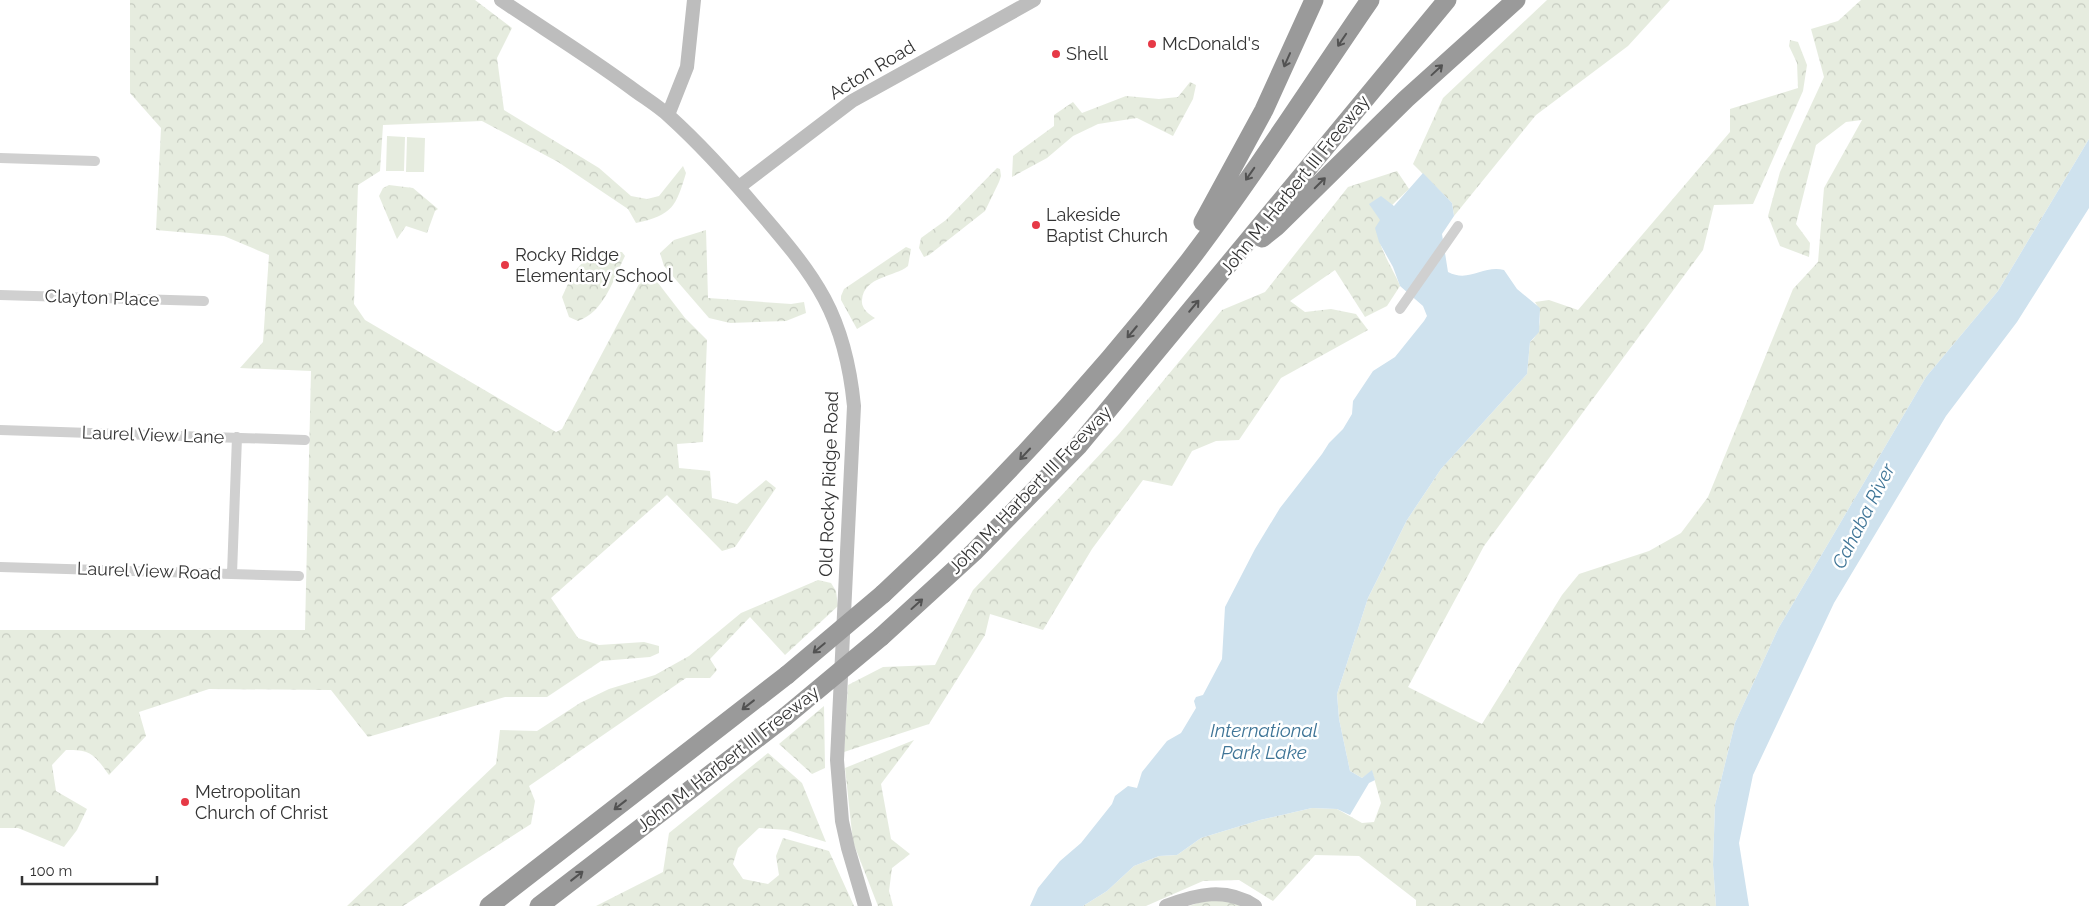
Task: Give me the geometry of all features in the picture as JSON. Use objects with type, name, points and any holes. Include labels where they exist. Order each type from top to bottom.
[{"type":"highway","points":[[1155,304],[1231,174],[1264,110],[1314,0]]},
{"type":"highway","name":"John M. Harbert III Freeway","points":[[489,906],[787,675],[883,594],[976,506],[1077,398],[1155,304],[1248,178],[1370,0]]},
{"type":"highway","name":"John M. Harbert III Freeway","points":[[539,906],[785,717],[881,637],[974,552],[1079,445],[1447,0]]},
{"type":"highway","points":[[1231,262],[1277,226],[1406,98],[1516,0]]},
{"type":"street","name":"Old Rocky Ridge Road","points":[[501,0],[597,64],[668,115],[739,187],[814,277],[839,329],[850,368],[854,406],[837,760],[842,821],[848,848],[866,906]]},
{"type":"street","points":[[668,115],[687,67],[694,0]]},
{"type":"street","name":"Acton Road","points":[[739,187],[852,101],[1034,0]]},
{"type":"street","points":[[0,158],[95,161]]},
{"type":"street","points":[[1400,309],[1458,226]]},
{"type":"street","name":"Clayton Place","points":[[0,294],[204,301]]},
{"type":"street","name":"Laurel View Lane","points":[[0,430],[305,440]]},
{"type":"street","points":[[232,574],[237,437]]},
{"type":"street","name":"Laurel View Road","points":[[0,567],[299,576]]},
{"type":"street","points":[[1166,906],[1193,897],[1220,893],[1239,897],[1255,906]]},
{"type":"green space","points":[[130,0],[475,0],[512,28],[497,58],[504,110],[599,168],[631,196],[647,199],[659,196],[683,166],[686,173],[679,194],[676,201],[665,212],[636,223],[628,209],[558,162],[482,121],[383,125],[380,171],[358,185],[354,304],[365,320],[556,432],[562,429],[640,282],[649,277],[655,279],[685,318],[707,340],[703,442],[677,444],[679,468],[710,471],[712,498],[737,504],[766,480],[776,488],[735,547],[722,551],[667,495],[551,598],[578,638],[599,645],[644,642],[659,646],[659,653],[650,657],[601,661],[547,697],[505,697],[368,737],[331,690],[209,689],[139,712],[146,736],[109,775],[96,758],[82,751],[66,750],[52,765],[56,791],[87,809],[77,830],[64,847],[18,828],[0,828],[0,630],[305,630],[311,371],[240,368],[263,342],[269,255],[224,236],[156,230],[161,128],[130,93]]},
{"type":"green space","points":[[1547,0],[1670,0],[1628,46],[1536,115],[1454,216],[1452,203],[1413,164],[1443,98]]},
{"type":"green space","points":[[1861,0],[2089,0],[2089,139],[1998,291],[1926,377],[1778,629],[1735,723],[1715,805],[1713,865],[1716,906],[1416,906],[1416,900],[1359,856],[1315,855],[1273,901],[1239,880],[1203,881],[1146,906],[1083,906],[1107,891],[1134,866],[1159,856],[1177,855],[1201,838],[1260,820],[1312,808],[1337,809],[1362,823],[1374,822],[1381,803],[1372,771],[1362,778],[1350,771],[1339,719],[1337,694],[1368,598],[1407,520],[1441,469],[1527,374],[1530,342],[1537,334],[1540,323],[1538,306],[1535,302],[1549,300],[1578,310],[1730,132],[1730,109],[1798,88],[1797,63],[1789,46],[1790,40],[1798,42],[1807,65],[1803,91],[1753,204],[1714,205],[1703,250],[1484,546],[1408,687],[1482,724],[1562,595],[1579,574],[1649,551],[1681,533],[1708,497],[1793,289],[1818,262],[1824,188],[1862,120],[1846,122],[1816,145],[1796,224],[1810,243],[1809,257],[1780,246],[1768,216],[1780,172],[1824,77],[1811,29],[1838,21]]},
{"type":"green space","points":[[1190,82],[1196,85],[1193,99],[1173,136],[1137,118],[1098,124],[1073,136],[1047,158],[1012,177],[1013,156],[1054,126],[1054,115],[1073,102],[1082,113],[1126,96],[1159,99],[1178,97]]},
{"type":"green space","points":[[387,136],[405,137],[404,171],[386,171]]},
{"type":"green space","points":[[407,137],[425,138],[424,172],[406,172]]},
{"type":"green space","points":[[997,168],[1000,169],[1001,176],[985,211],[924,257],[919,248],[921,238],[946,220]]},
{"type":"green space","points":[[1397,171],[1409,189],[1385,213],[1378,229],[1384,254],[1400,286],[1387,306],[1365,317],[1335,270],[1290,301],[1305,312],[1331,309],[1356,314],[1368,330],[1281,378],[1239,440],[1216,441],[1192,451],[1172,486],[1143,480],[1092,549],[1043,630],[990,614],[985,635],[929,724],[844,752],[848,685],[883,667],[935,665],[973,590],[1119,434],[1222,310],[1265,292],[1348,187]]},
{"type":"green space","points":[[389,185],[413,188],[438,209],[435,211],[427,233],[406,226],[397,239],[379,196],[383,188]]},
{"type":"green space","points":[[706,230],[708,298],[791,304],[804,302],[806,313],[786,321],[730,323],[709,318],[664,266],[660,253],[674,240]]},
{"type":"green space","points":[[906,247],[911,249],[908,266],[874,282],[864,292],[863,306],[875,318],[857,329],[841,300],[844,289]]},
{"type":"green space","points":[[593,251],[622,252],[625,256],[612,285],[601,303],[587,317],[578,321],[569,317],[562,297],[573,273]]},
{"type":"green space","points":[[818,580],[831,583],[836,591],[838,606],[785,655],[750,617],[710,659],[717,670],[710,678],[686,678],[529,786],[535,801],[531,824],[403,906],[347,906],[496,764],[500,730],[537,731],[580,703],[609,689],[655,675],[689,656],[741,613]]},
{"type":"green space","points":[[824,706],[825,768],[812,774],[779,744]]},
{"type":"green space","points":[[914,740],[881,784],[891,839],[910,854],[892,868],[889,891],[893,906],[878,906],[853,842],[845,768]]},
{"type":"green space","points":[[768,753],[802,783],[826,842],[787,830],[759,828],[738,848],[733,864],[743,879],[768,884],[779,875],[776,856],[783,838],[829,851],[854,906],[596,906],[663,872],[669,833]]},
{"type":"green space","points":[[1209,899],[1229,899],[1241,906],[1189,906]]},
{"type":"water","name":"Cahaba River","points":[[2089,139],[2089,208],[2017,322],[1946,416],[1834,603],[1753,775],[1739,843],[1749,906],[1716,906],[1713,865],[1715,805],[1735,723],[1778,629],[1926,377],[1998,291]]},
{"type":"water","name":"International Park Lake","points":[[1423,173],[1452,203],[1454,216],[1442,234],[1448,272],[1463,276],[1489,270],[1504,270],[1517,289],[1540,308],[1539,332],[1530,342],[1527,374],[1441,469],[1407,520],[1368,598],[1337,694],[1339,719],[1350,771],[1362,778],[1372,770],[1375,780],[1369,783],[1350,815],[1337,809],[1312,808],[1260,820],[1201,838],[1177,855],[1159,856],[1134,866],[1107,891],[1083,906],[1030,906],[1038,888],[1060,861],[1081,843],[1112,804],[1115,796],[1128,786],[1137,788],[1142,772],[1167,741],[1181,733],[1196,708],[1194,701],[1196,697],[1203,695],[1222,659],[1225,607],[1255,549],[1280,508],[1329,443],[1343,429],[1352,414],[1353,401],[1373,371],[1395,357],[1427,316],[1423,306],[1400,286],[1393,267],[1379,242],[1375,228],[1380,220],[1369,204],[1381,196],[1394,206]]},
{"type":"place","name":"McDonald's","points":[[1152,44]]},
{"type":"place","name":"Shell","points":[[1056,54]]},
{"type":"place","name":"Lakeside Baptist Church","points":[[1036,225]]},
{"type":"place","name":"Rocky Ridge Elementary School","points":[[505,265]]},
{"type":"place","name":"Metropolitan Church of Christ","points":[[185,802]]}]
